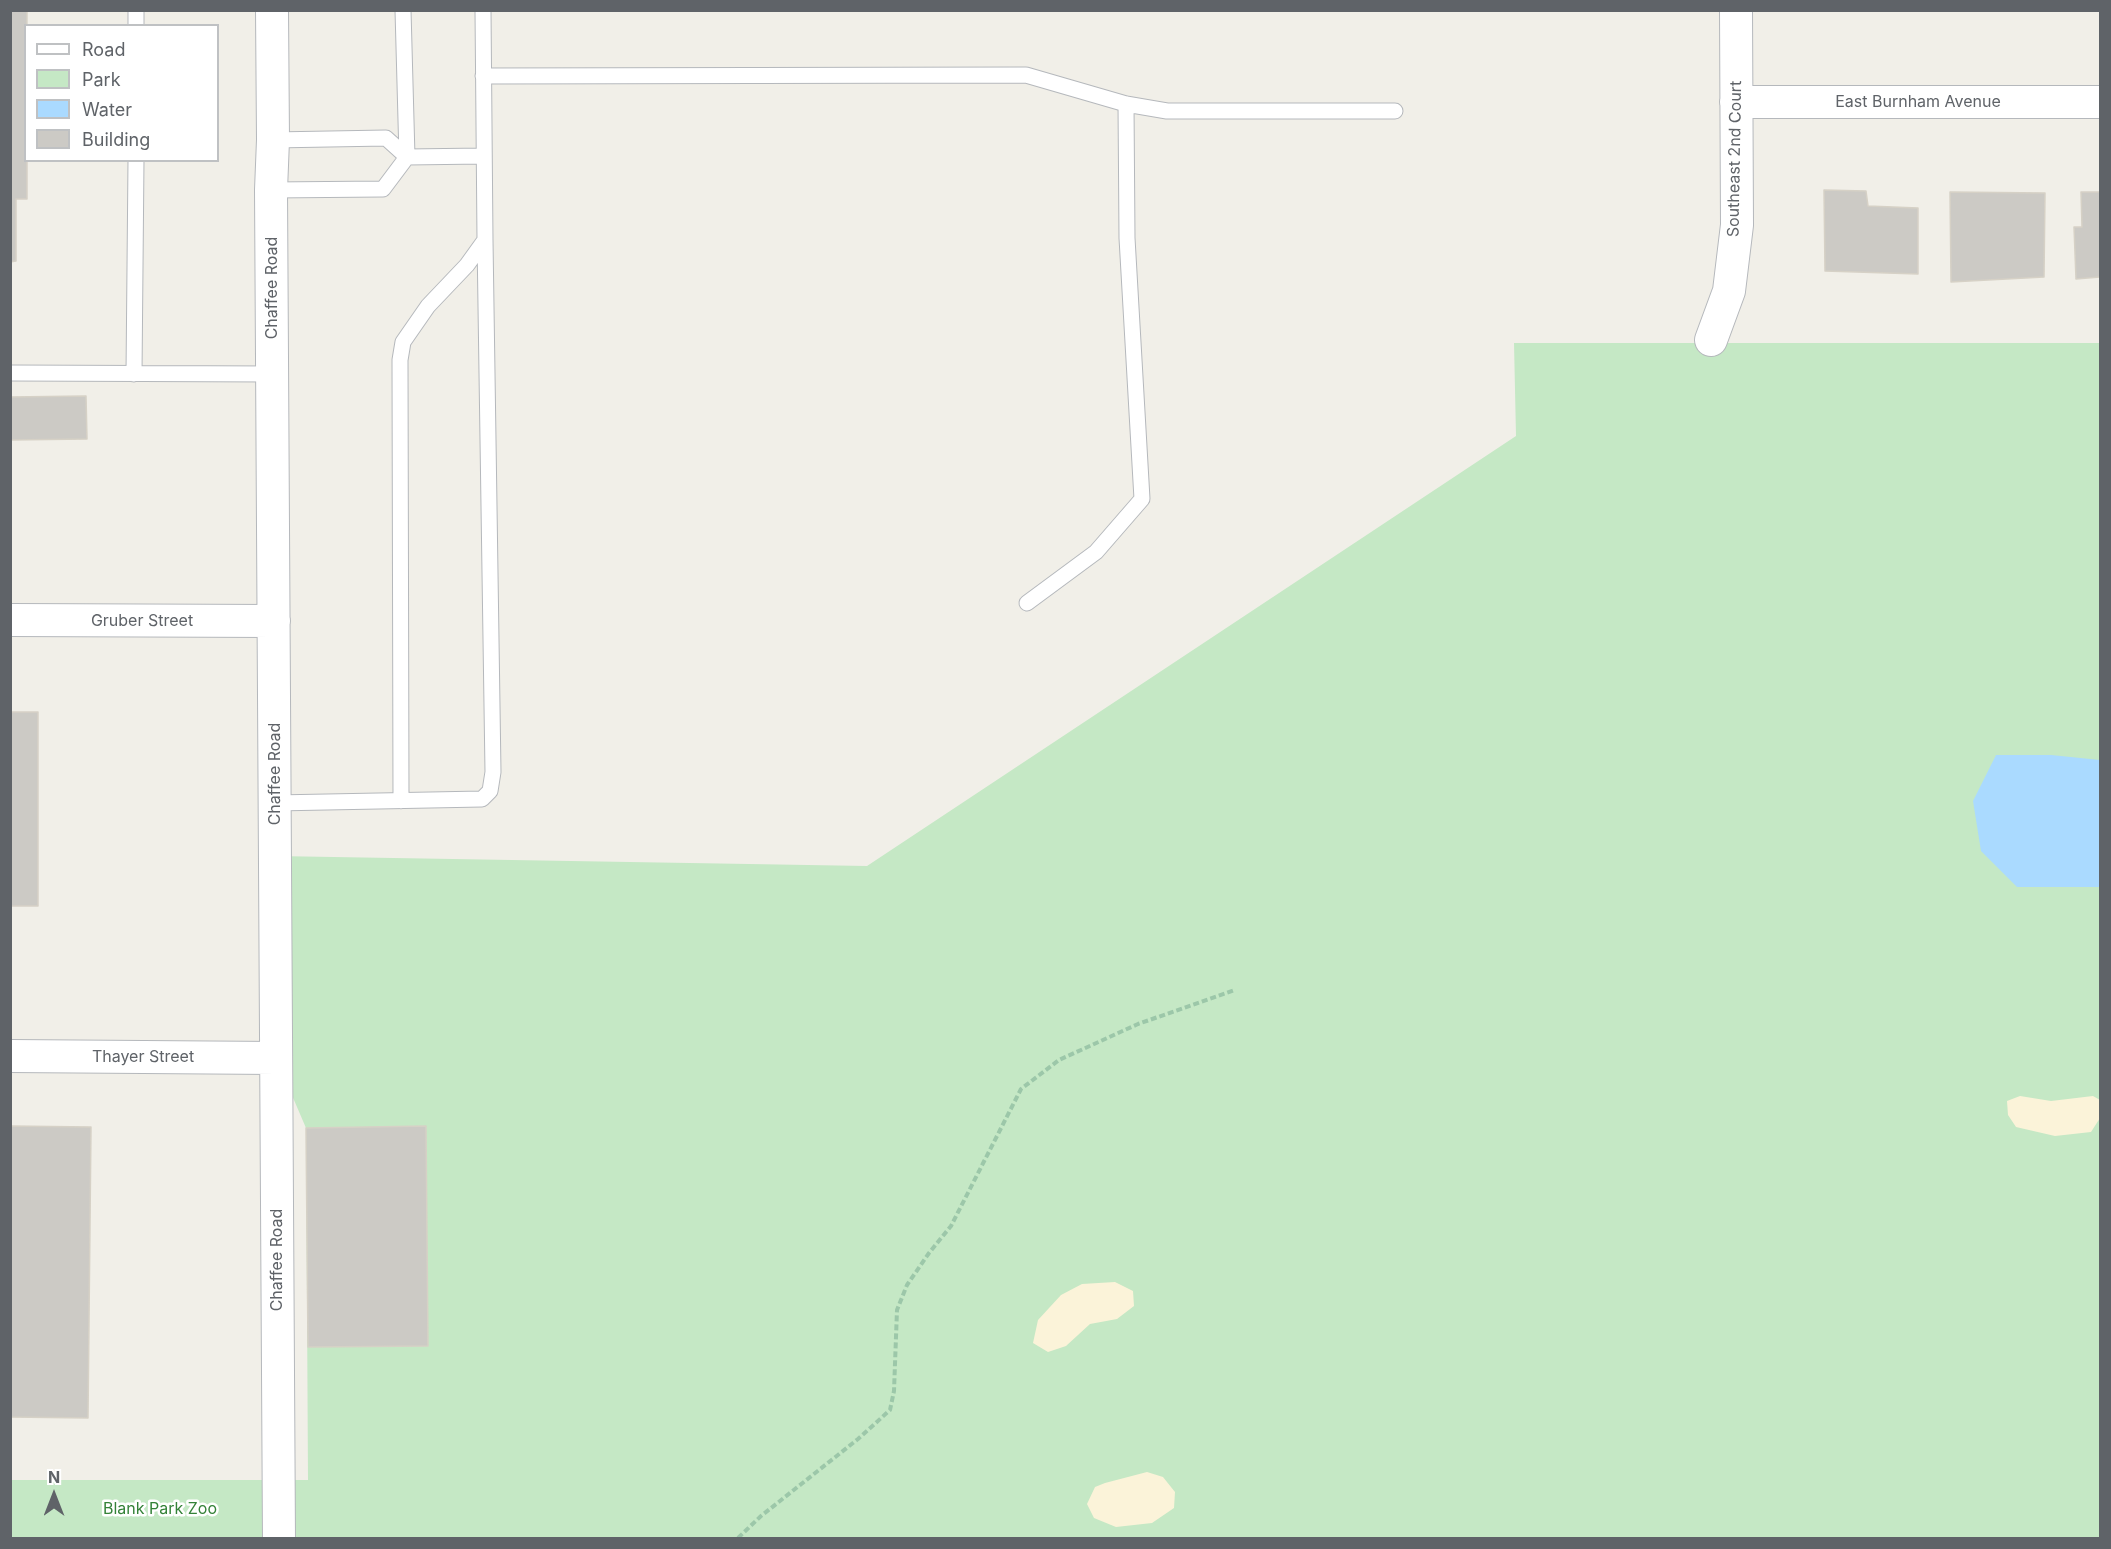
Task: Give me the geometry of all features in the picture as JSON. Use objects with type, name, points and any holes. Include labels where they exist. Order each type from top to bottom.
[{"type":"street","name":"Chaffee Road","points":[[272,10],[271,190],[279,1539]]},
{"type":"street","name":"Southeast 2nd Court","points":[[1711,340],[1729,291],[1737,225],[1736,10]]},
{"type":"street","name":"East Burnham Avenue","points":[[1736,102],[2100,102]]},
{"type":"street","name":"Gruber Street","points":[[10,620],[274,621]]},
{"type":"street","name":"Thayer Street","points":[[10,1056],[276,1058]]},
{"type":"lane","points":[[271,190],[383,189],[407,158],[403,10]]},
{"type":"lane","points":[[275,803],[482,799],[490,791],[493,772],[483,156],[483,10]]},
{"type":"lane","points":[[483,76],[1026,75],[1126,104],[1167,111],[1395,111]]},
{"type":"lane","points":[[1028,603],[1096,552],[1142,499],[1127,238],[1126,104]]},
{"type":"lane","points":[[273,140],[386,138],[407,158],[483,156]]},
{"type":"lane","points":[[134,374],[136,162]]},
{"type":"lane","points":[[401,801],[400,360],[403,342],[428,306],[468,265],[485,240]]},
{"type":"lane","points":[[10,373],[273,374]]},
{"type":"path","points":[[738,1539],[761,1516],[858,1439],[890,1410],[894,1391],[897,1311],[908,1285],[929,1253],[951,1226],[1021,1089],[1059,1060],[1138,1024],[1235,990]]},
{"type":"green space","name":"Blank Park Zoo","points":[[1514,343],[2100,343],[2100,1538],[11,1538],[10,1480],[308,1480],[306,1128],[276,1058],[275,856],[867,866],[1516,436]]},
{"type":"sand","points":[[2020,1096],[2051,1101],[2093,1096],[2100,1100],[2100,1118],[2091,1132],[2055,1136],[2016,1127],[2008,1115],[2007,1101]]},
{"type":"sand","points":[[1115,1282],[1133,1291],[1134,1306],[1117,1319],[1090,1324],[1066,1346],[1048,1352],[1033,1343],[1038,1320],[1061,1295],[1082,1284]]},
{"type":"sand","points":[[1147,1472],[1163,1477],[1175,1492],[1174,1508],[1152,1523],[1116,1527],[1094,1518],[1087,1504],[1095,1487]]},
{"type":"water","points":[[1996,755],[2051,755],[2100,760],[2100,887],[2017,887],[1981,851],[1973,801]]},
{"type":"building","points":[[10,10],[27,10],[27,24],[24,24],[24,162],[27,162],[27,199],[16,199],[16,261],[10,262]]},
{"type":"building","points":[[1824,190],[1866,191],[1868,206],[1918,208],[1918,274],[1825,271]]},
{"type":"building","points":[[1950,192],[2045,193],[2044,277],[1951,282]]},
{"type":"building","points":[[2081,192],[2100,192],[2100,277],[2076,279],[2074,227],[2082,227]]},
{"type":"building","points":[[86,396],[87,439],[10,440],[10,397]]},
{"type":"building","points":[[10,712],[38,712],[38,906],[10,906]]},
{"type":"building","points":[[10,1126],[91,1127],[88,1418],[10,1417]]},
{"type":"building","points":[[426,1126],[428,1346],[308,1347],[306,1128]]}]
